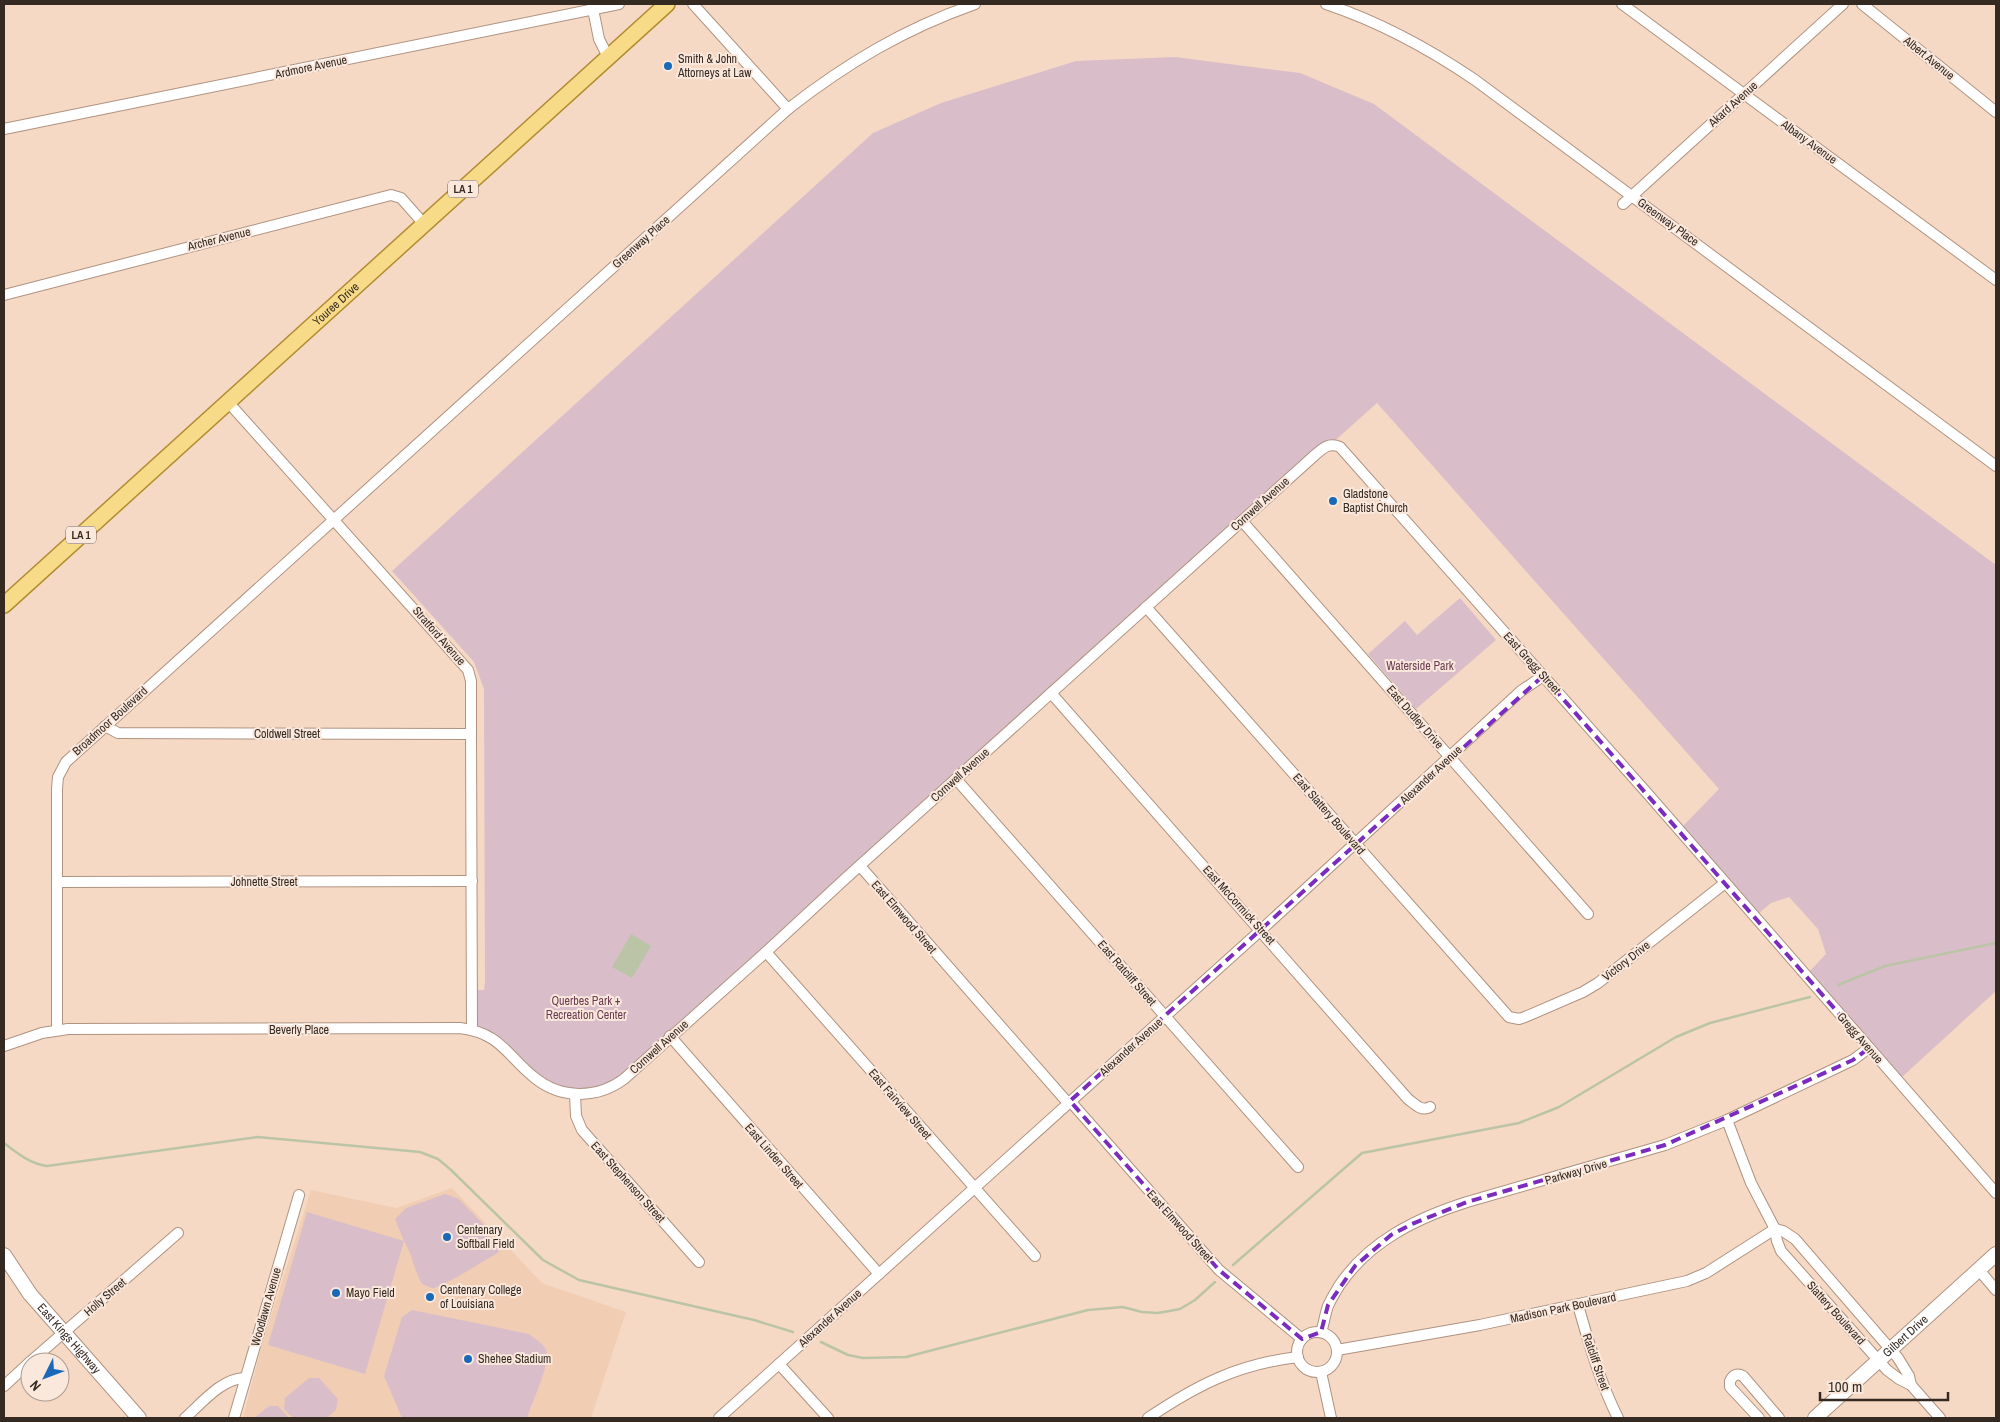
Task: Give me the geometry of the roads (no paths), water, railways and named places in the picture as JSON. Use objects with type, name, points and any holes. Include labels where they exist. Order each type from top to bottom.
[{"type":"main road","name":"Youree Drive","points":[[4,604],[665,4]]},
{"type":"street","name":"Ardmore Avenue","points":[[4,129],[593,6],[619,4]]},
{"type":"street","points":[[693,4],[788,109]]},
{"type":"street","name":"Greenway Place","points":[[334,520],[788,109],[835,73],[868,52],[926,22],[975,4]]},
{"type":"street","name":"Greenway Place","points":[[1326,4],[1372,21],[1410,39],[1446,60],[1996,466]]},
{"type":"street","name":"Albany Avenue","points":[[1622,4],[1996,280]]},
{"type":"street","name":"Akard Avenue","points":[[1623,204],[1844,4]]},
{"type":"street","name":"Albert Avenue","points":[[1862,4],[1996,112]]},
{"type":"street","points":[[593,6],[599,39],[608,57]]},
{"type":"street","name":"Archer Avenue","points":[[4,295],[391,195],[401,198],[424,224]]},
{"type":"street","name":"Stratford Avenue","points":[[228,402],[468,670],[471,681],[472,1030]]},
{"type":"street","name":"Cornwell Avenue","points":[[575,1094],[598,1092],[618,1083],[766,952],[1323,448],[1332,444],[1338,446]]},
{"type":"street","name":"East Gregg Street","points":[[1338,446],[1725,883]]},
{"type":"street","name":"Broadmoor Boulevard","points":[[57,1030],[58,777],[66,762],[334,520]]},
{"type":"street","name":"East Dudley Drive","points":[[1242,521],[1588,914]]},
{"type":"street","name":"East Slattery Boulevard","points":[[1146,607],[1507,1014],[1514,1018]]},
{"type":"street","name":"Alexander Avenue","points":[[719,1418],[1261,930],[1521,692],[1543,676]]},
{"type":"street","name":"East McCormick Street","points":[[1052,693],[1408,1099],[1420,1109],[1430,1107]]},
{"type":"street","name":"Coldwell Street","points":[[105,726],[118,733],[471,734]]},
{"type":"street","name":"East Ratcliff Street","points":[[956,779],[1298,1167]]},
{"type":"street","name":"East Elmwood Street","points":[[860,866],[1219,1270],[1302,1339]]},
{"type":"street","name":"Johnette Street","points":[[57,882],[472,881]]},
{"type":"street","name":"Victory Drive","points":[[1514,1018],[1525,1017],[1590,988],[1725,883]]},
{"type":"street","name":"Gregg Avenue","points":[[1725,883],[1996,1193]]},
{"type":"street","name":"East Fairview Street","points":[[766,952],[1035,1256]]},
{"type":"street","name":"Beverly Place","points":[[4,1046],[57,1030],[472,1030],[485,1034],[501,1044],[537,1080],[563,1092],[575,1094]]},
{"type":"street","name":"East Linden Street","points":[[670,1036],[879,1274]]},
{"type":"street","name":"Parkway Drive","points":[[1321,1332],[1328,1305],[1346,1276],[1372,1249],[1391,1235],[1412,1224],[1440,1211],[1467,1202],[1665,1145],[1727,1120],[1853,1060],[1869,1048]]},
{"type":"street","name":"East Stephenson Street","points":[[575,1094],[576,1116],[582,1130],[699,1262]]},
{"type":"street","name":"Slattery Boulevard","points":[[1727,1120],[1751,1183],[1775,1229],[1781,1251],[1879,1360],[1899,1379],[1911,1385]]},
{"type":"street","name":"Woodlawn Avenue","points":[[234,1418],[244,1378],[299,1195]]},
{"type":"street","name":"Slattery Boulevard","points":[[1775,1229],[1787,1233],[1795,1239],[1891,1350],[1903,1365],[1911,1385],[1940,1418]]},
{"type":"street","name":"Madison Park Boulevard","points":[[1337,1350],[1480,1325],[1692,1279],[1706,1273],[1775,1229]]},
{"type":"street","name":"Holly Street","points":[[42,1352],[178,1232]]},
{"type":"street","name":"Gilbert Drive","points":[[1815,1418],[1996,1254]]},
{"type":"street","name":"East Kings Highway","points":[[4,1255],[30,1294],[139,1418]]},
{"type":"street","points":[[1978,1270],[1996,1290]]},
{"type":"street","name":"Ratcliff Street","points":[[1578,1305],[1595,1365],[1618,1418]]},
{"type":"street","points":[[1312,1332],[1321,1332],[1331,1338],[1337,1350],[1334,1362],[1329,1368],[1321,1372],[1308,1370],[1303,1366],[1298,1357],[1297,1348],[1302,1339],[1312,1332]]},
{"type":"street","points":[[1148,1418],[1187,1392],[1238,1369],[1261,1362],[1298,1357]]},
{"type":"street","points":[[779,1364],[828,1418]]},
{"type":"street","name":"Holly Street","points":[[4,1386],[20,1371]]},
{"type":"street","points":[[1321,1372],[1331,1418]]},
{"type":"street","points":[[1759,1418],[1730,1387],[1730,1381],[1733,1376],[1743,1376],[1779,1418]]},
{"type":"street","points":[[185,1418],[224,1384],[232,1380],[244,1378]]},
{"type":"waterway","points":[[1838,985],[1885,966],[1996,943]]},
{"type":"waterway","points":[[1233,1265],[1362,1153],[1519,1123],[1559,1107],[1676,1037],[1710,1023],[1810,997]]},
{"type":"waterway","points":[[4,1143],[29,1160],[47,1166],[258,1137],[420,1152],[438,1159],[450,1169],[543,1260],[579,1280],[754,1320],[793,1332]]},
{"type":"waterway","points":[[821,1342],[848,1355],[863,1358],[906,1357],[1088,1310],[1123,1307],[1142,1312],[1158,1313],[1180,1309],[1195,1300],[1215,1282]]},
{"type":"place","name":"Smith & John Attorneys at Law","points":[[668,66]]},
{"type":"place","name":"Gladstone Baptist Church","points":[[1333,501]]},
{"type":"place","name":"Centenary Softball Field","points":[[447,1237]]},
{"type":"place","name":"Mayo Field","points":[[336,1293]]},
{"type":"place","name":"Centenary College of Louisiana","points":[[430,1297]]},
{"type":"place","name":"Shehee Stadium","points":[[468,1359]]},
{"type":"park label","name":"Waterside Park","points":[[1420,666]]},
{"type":"park label","name":"Querbes Park + Recreation Center","points":[[586,1008]]}]
